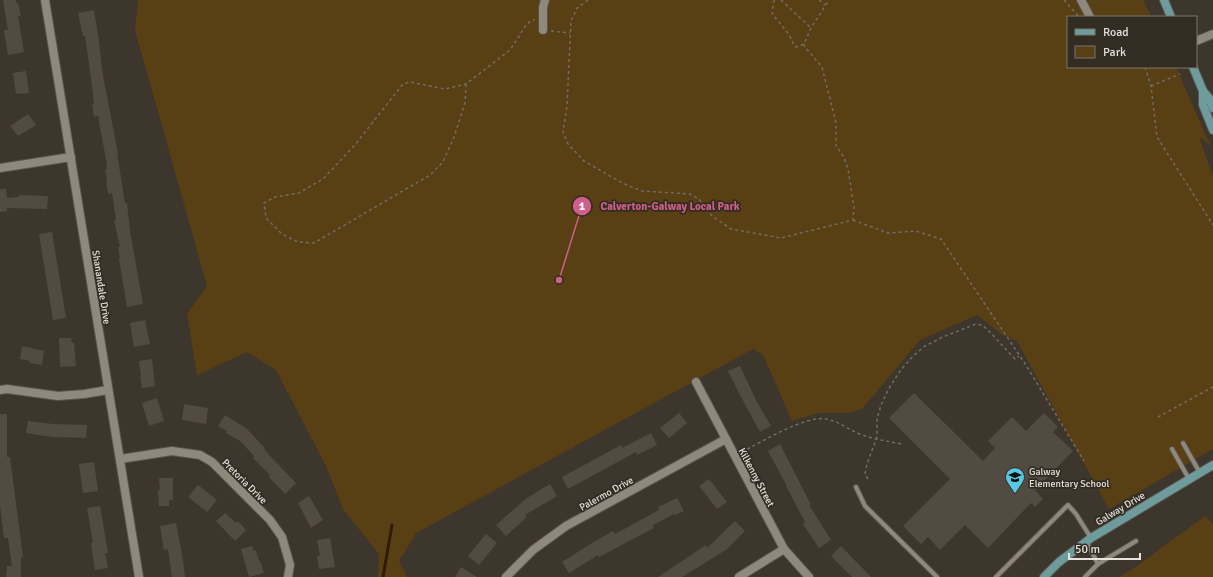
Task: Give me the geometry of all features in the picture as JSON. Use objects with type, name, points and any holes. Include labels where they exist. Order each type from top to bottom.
[{"type":"street","name":"Shanandale Drive","points":[[45,0],[139,577]]},
{"type":"street","points":[[543,30],[542,7],[545,0]]},
{"type":"street","points":[[1081,0],[1089,16]]},
{"type":"street","points":[[1164,0],[1171,16]]},
{"type":"street","points":[[1197,41],[1213,34]]},
{"type":"street","points":[[1192,68],[1213,108]]},
{"type":"street","points":[[1203,91],[1203,105],[1213,130]]},
{"type":"street","points":[[0,168],[71,157]]},
{"type":"street","name":"Kilkenny Street","points":[[696,382],[784,549],[808,577]]},
{"type":"street","points":[[0,390],[7,389],[58,396],[108,390]]},
{"type":"street","name":"Palermo Drive","points":[[506,577],[533,550],[566,526],[726,439]]},
{"type":"street","name":"Pretoria Drive","points":[[120,459],[172,451],[200,455],[212,462],[270,520],[282,537],[290,565],[288,577]]},
{"type":"street","name":"Galway Drive","points":[[1044,577],[1088,540],[1213,466]]},
{"type":"street","points":[[739,577],[784,549]]},
{"type":"lane","points":[[1183,443],[1200,473]]},
{"type":"lane","points":[[1172,449],[1189,479]]},
{"type":"lane","points":[[856,487],[865,506],[937,577]]},
{"type":"lane","points":[[996,577],[1068,505],[1076,514],[1098,564]]},
{"type":"lane","points":[[1085,577],[1098,564],[1136,541]]},
{"type":"path","points":[[588,0],[576,8],[571,21],[567,106],[563,132],[568,144],[584,161],[622,183],[642,191],[690,194],[699,199],[711,216],[731,229],[781,238],[853,220],[888,233],[916,231],[941,239],[1020,356],[1084,461]]},
{"type":"path","points":[[774,0],[772,13],[778,23],[790,36],[792,43],[796,46],[804,44]]},
{"type":"path","points":[[781,0],[811,28]]},
{"type":"path","points":[[819,0],[825,5]]},
{"type":"path","points":[[804,44],[811,28],[829,0]]},
{"type":"path","points":[[1064,0],[1078,16]]},
{"type":"path","points":[[466,84],[465,103],[454,137],[443,162],[430,175],[314,243],[298,242],[282,234],[266,218],[264,203],[274,197],[300,193],[323,180],[354,146],[403,84],[410,82],[446,89],[466,84],[510,50],[526,24],[532,20],[543,19]]},
{"type":"path","points":[[543,30],[570,33]]},
{"type":"path","points":[[804,44],[822,67],[836,123],[836,146],[844,158],[848,169],[854,208],[853,220]]},
{"type":"path","points":[[1145,68],[1151,86],[1157,137],[1213,226]]},
{"type":"path","points":[[1151,86],[1180,74]]},
{"type":"path","points":[[868,479],[865,474],[876,440],[877,419],[880,405],[900,371],[913,356],[925,346],[966,327],[976,324],[982,325],[988,330],[1015,359],[1020,356]]},
{"type":"path","points":[[1158,417],[1213,386]]},
{"type":"path","points":[[740,453],[763,440],[805,421],[818,418],[827,419],[838,423],[876,440],[902,444]]},
{"type":"green space","points":[[138,0],[1143,0],[1151,16],[1067,16],[1067,68],[1176,68],[1211,147],[1199,136],[1213,177],[1213,449],[1109,509],[1017,341],[1001,334],[977,315],[920,340],[862,409],[850,413],[818,413],[792,421],[763,355],[753,349],[416,533],[399,561],[407,577],[378,577],[379,554],[343,509],[326,466],[276,370],[247,352],[197,375],[187,314],[207,286],[135,30]]},
{"type":"green space","points":[[1205,516],[1213,524],[1213,577],[1119,577],[1137,566]]},
{"type":"building","points":[[3,0],[16,0],[16,3],[18,3],[21,16],[18,16],[24,52],[8,55],[4,30],[8,30]]},
{"type":"building","points":[[94,10],[103,76],[118,153],[125,203],[127,203],[130,231],[143,304],[127,307],[119,259],[118,247],[120,247],[114,220],[116,220],[112,193],[108,194],[105,169],[107,169],[107,165],[98,116],[94,117],[92,104],[94,104],[85,36],[83,36],[78,13]]},
{"type":"building","points":[[26,71],[29,93],[16,94],[13,73]]},
{"type":"building","points":[[28,114],[36,125],[18,136],[10,126]]},
{"type":"building","points":[[0,189],[6,189],[7,198],[19,197],[19,195],[48,196],[47,209],[7,208],[7,211],[0,212]]},
{"type":"building","points":[[52,232],[66,318],[53,320],[39,234]]},
{"type":"building","points":[[145,320],[150,344],[134,347],[130,323]]},
{"type":"building","points":[[59,338],[71,338],[72,342],[74,343],[76,366],[60,367]]},
{"type":"building","points":[[22,346],[44,351],[42,365],[30,363],[30,361],[20,359]]},
{"type":"building","points":[[152,359],[155,386],[142,388],[139,361]]},
{"type":"building","points":[[740,366],[756,400],[771,426],[760,432],[728,371]]},
{"type":"building","name":"Galway Elementary School","points":[[914,393],[983,461],[995,448],[988,441],[1012,417],[1026,431],[1044,413],[1058,427],[1053,432],[1073,451],[1035,490],[1043,499],[1035,507],[1031,503],[988,548],[965,525],[940,550],[928,537],[921,544],[903,526],[950,479],[889,418]]},
{"type":"building","points":[[157,398],[164,421],[149,426],[142,403]]},
{"type":"building","points":[[184,404],[208,408],[206,424],[182,420]]},
{"type":"building","points":[[679,413],[687,423],[669,438],[660,428]]},
{"type":"building","points":[[0,414],[7,414],[7,457],[10,457],[23,557],[21,558],[21,577],[6,577],[7,566],[12,566],[8,538],[4,538],[0,505]]},
{"type":"building","points":[[225,415],[246,428],[296,483],[285,494],[268,476],[270,475],[253,458],[254,456],[240,441],[226,433],[227,431],[218,426]]},
{"type":"building","points":[[28,421],[53,424],[87,425],[86,438],[52,437],[26,433]]},
{"type":"building","points":[[651,433],[657,445],[637,455],[636,452],[568,489],[562,477],[621,445],[622,448]]},
{"type":"building","points":[[780,444],[811,505],[809,505],[831,540],[819,548],[803,524],[805,522],[768,451]]},
{"type":"building","points":[[94,462],[98,491],[83,493],[79,464]]},
{"type":"building","points":[[159,478],[173,478],[173,500],[169,500],[169,506],[159,506]]},
{"type":"building","points":[[709,479],[727,502],[717,509],[699,486]]},
{"type":"building","points":[[550,484],[557,496],[525,515],[527,517],[506,536],[496,525],[527,498]]},
{"type":"building","points":[[198,485],[217,500],[207,512],[188,497]]},
{"type":"building","points":[[309,496],[323,520],[311,528],[298,503]]},
{"type":"building","points":[[677,498],[684,511],[675,515],[674,514],[653,525],[654,528],[599,557],[598,555],[569,573],[562,562],[613,531],[615,534],[659,510],[658,507]]},
{"type":"building","points":[[100,506],[108,553],[105,553],[108,568],[95,570],[91,543],[93,543],[87,508]]},
{"type":"building","points":[[225,513],[236,523],[238,521],[246,530],[235,541],[216,521]]},
{"type":"building","points":[[735,521],[745,531],[725,551],[682,577],[658,577],[706,545],[707,548]]},
{"type":"building","points":[[176,523],[185,577],[172,577],[168,549],[164,550],[160,526]]},
{"type":"building","points":[[486,534],[497,543],[479,565],[468,556]]},
{"type":"building","points":[[330,538],[335,567],[319,569],[317,556],[320,556],[317,540]]},
{"type":"building","points":[[252,546],[254,551],[256,550],[264,573],[249,577],[241,549]]},
{"type":"building","points":[[841,546],[871,577],[852,577],[831,556]]},
{"type":"building","points":[[461,567],[477,577],[455,577]]},
{"type":"waterway","points":[[383,577],[392,525]]},
{"type":"place","name":"Calverton-Galway Local Park","points":[[559,280]]},
{"type":"place","name":"Galway Elementary School","points":[[1015,494]]}]
